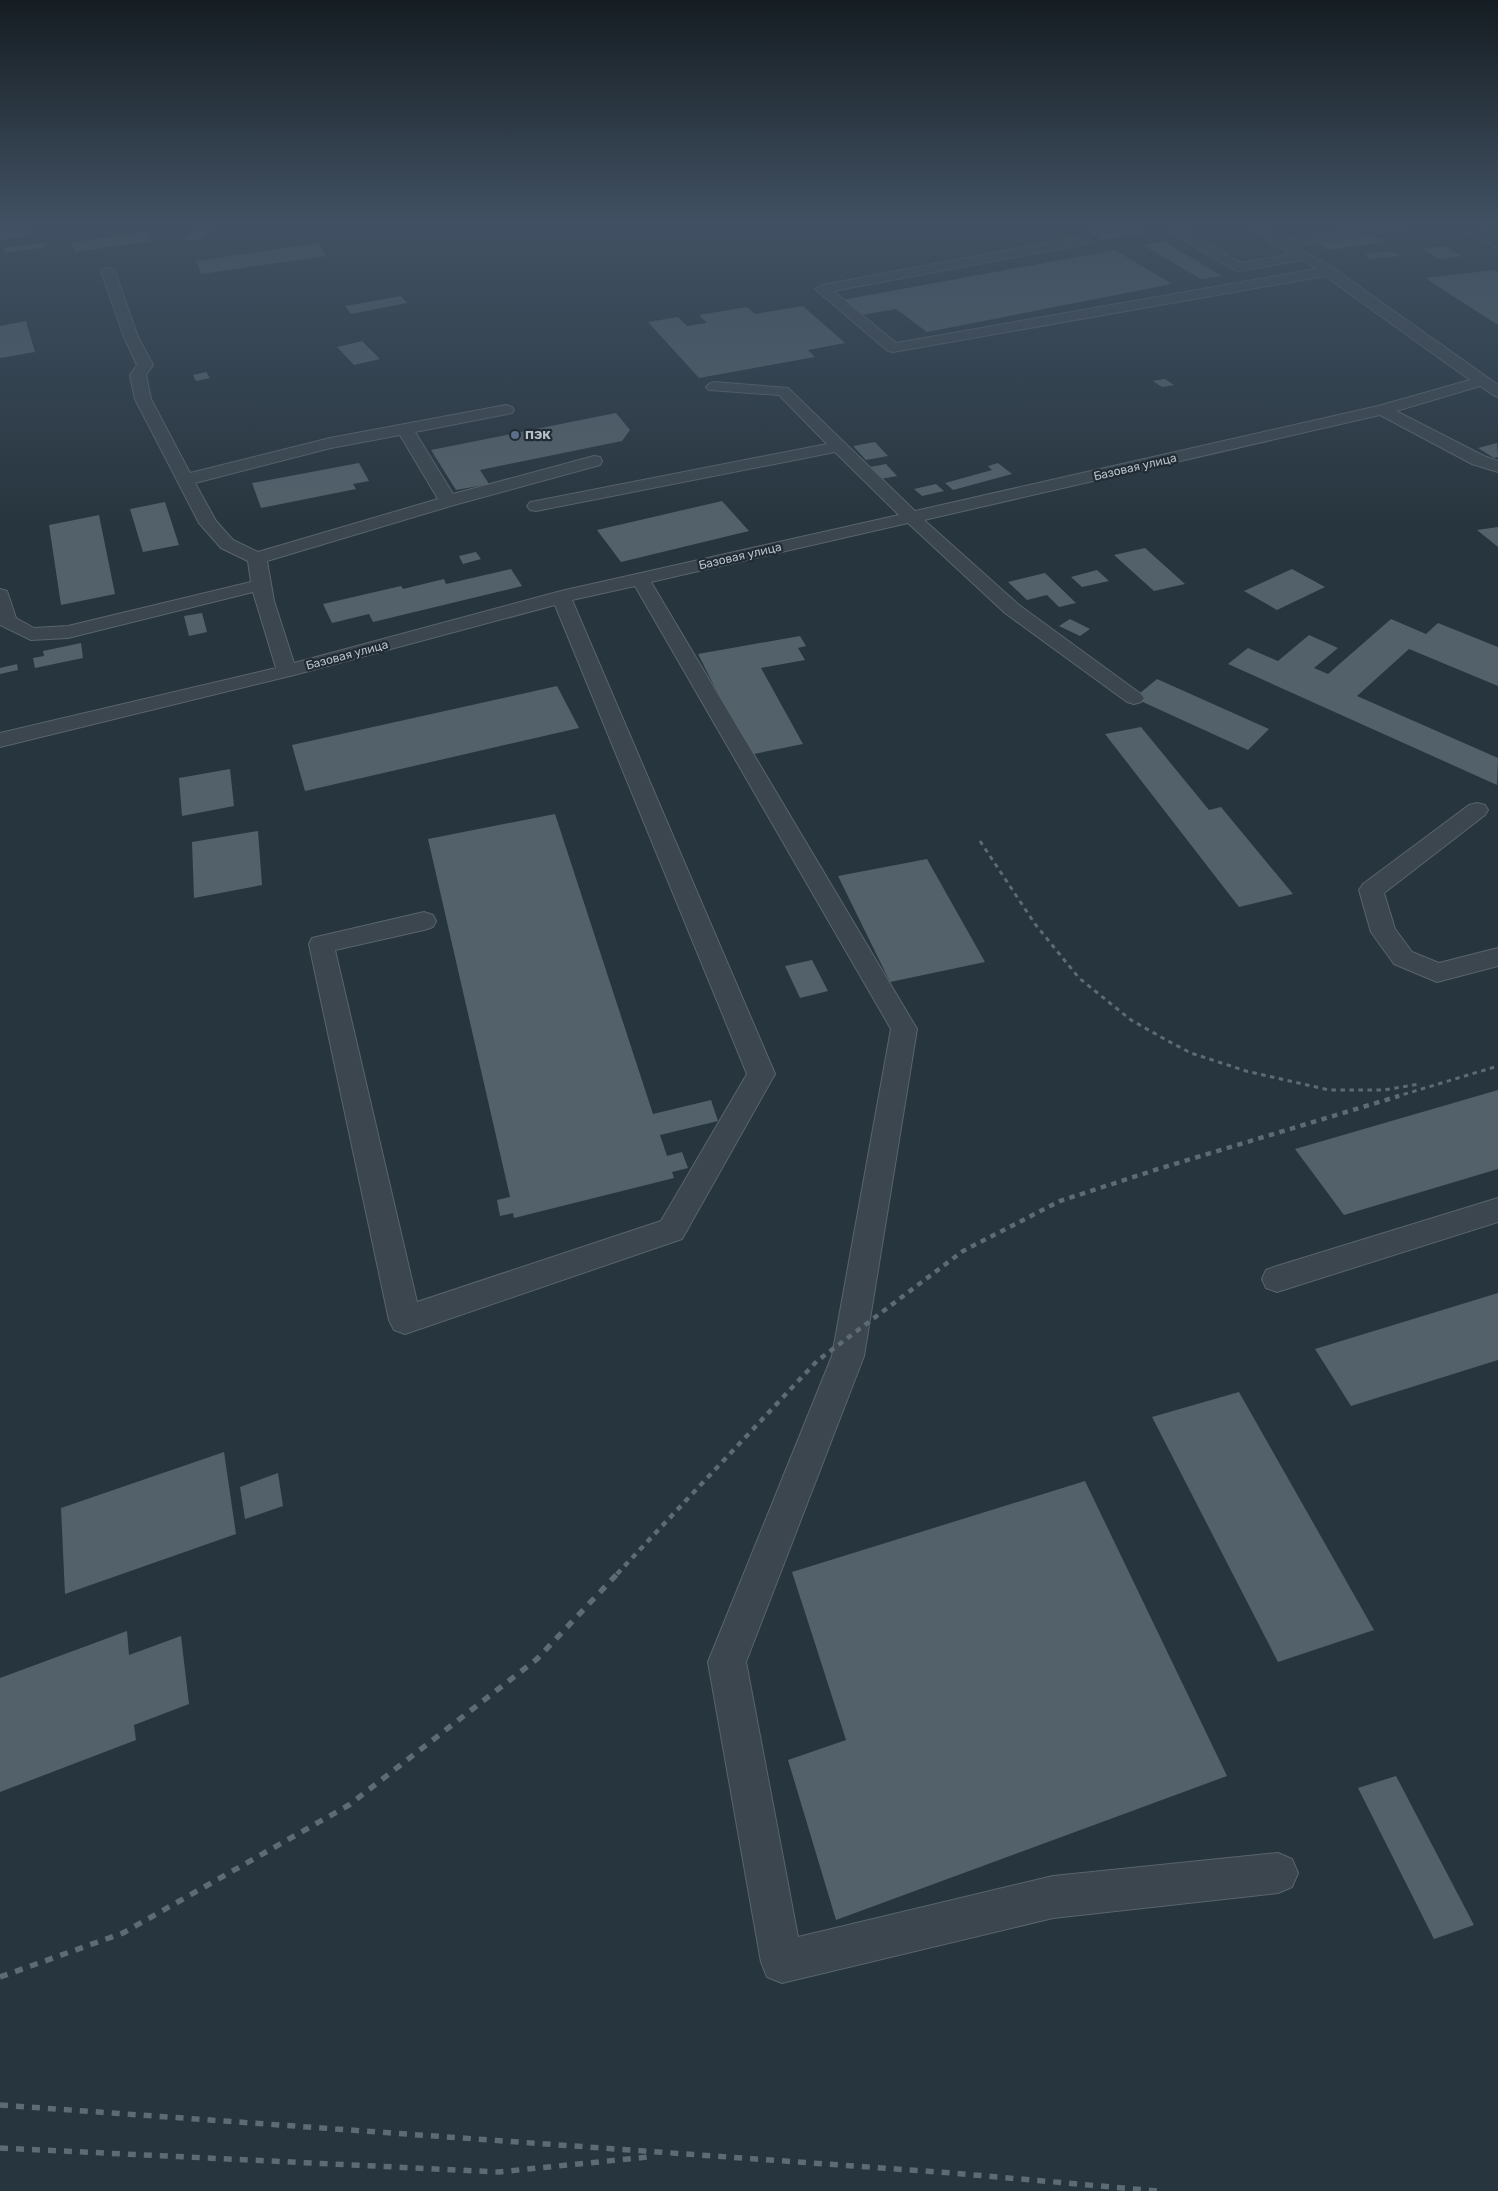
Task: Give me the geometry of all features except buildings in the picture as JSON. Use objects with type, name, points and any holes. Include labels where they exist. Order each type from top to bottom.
[{"type":"street","points":[[127,325],[145,364],[138,375],[143,399],[208,523],[227,544],[258,558],[448,501],[594,462]]},
{"type":"street","points":[[866,325],[893,348],[1022,325]]},
{"type":"street","points":[[1404,325],[1498,392]]},
{"type":"street","name":"Базовая улица","points":[[0,740],[287,671],[561,597],[1382,410],[1482,381]]},
{"type":"street","points":[[714,387],[783,391],[912,518],[1012,609],[1134,698]]},
{"type":"street","points":[[185,480],[330,443],[506,410]]},
{"type":"street","points":[[1382,410],[1478,460],[1498,467]]},
{"type":"street","points":[[404,428],[448,501]]},
{"type":"street","points":[[536,506],[840,446]]},
{"type":"street","points":[[258,558],[260,585],[266,611],[287,671]]},
{"type":"street","points":[[640,579],[904,1029],[848,1356],[727,1662],[782,1962],[1053,1897],[1278,1873]]},
{"type":"street","points":[[0,595],[7,621],[31,634],[68,632],[260,585]]},
{"type":"street","points":[[424,921],[321,944],[404,1320],[671,1230],[762,1074],[561,597]]},
{"type":"street","points":[[1477,810],[1371,890],[1384,932],[1403,958],[1437,972],[1498,957]]},
{"type":"street","points":[[1277,1279],[1498,1210]]},
{"type":"railway","points":[[980,841],[1035,924],[1079,978],[1131,1020],[1168,1041],[1191,1053],[1246,1071],[1329,1090],[1384,1090],[1420,1084]]},
{"type":"railway","points":[[1395,1097],[1498,1066]]},
{"type":"railway","points":[[617,1574],[817,1361],[963,1251],[1060,1201],[1158,1169],[1399,1096]]},
{"type":"railway","points":[[0,1977],[123,1933],[349,1805],[537,1659],[618,1573]]},
{"type":"railway","points":[[0,2105],[952,2173],[1157,2191]]},
{"type":"railway","points":[[0,2148],[498,2172],[648,2157]]},
{"type":"place","name":"ПЭК","points":[[515,435]]}]
